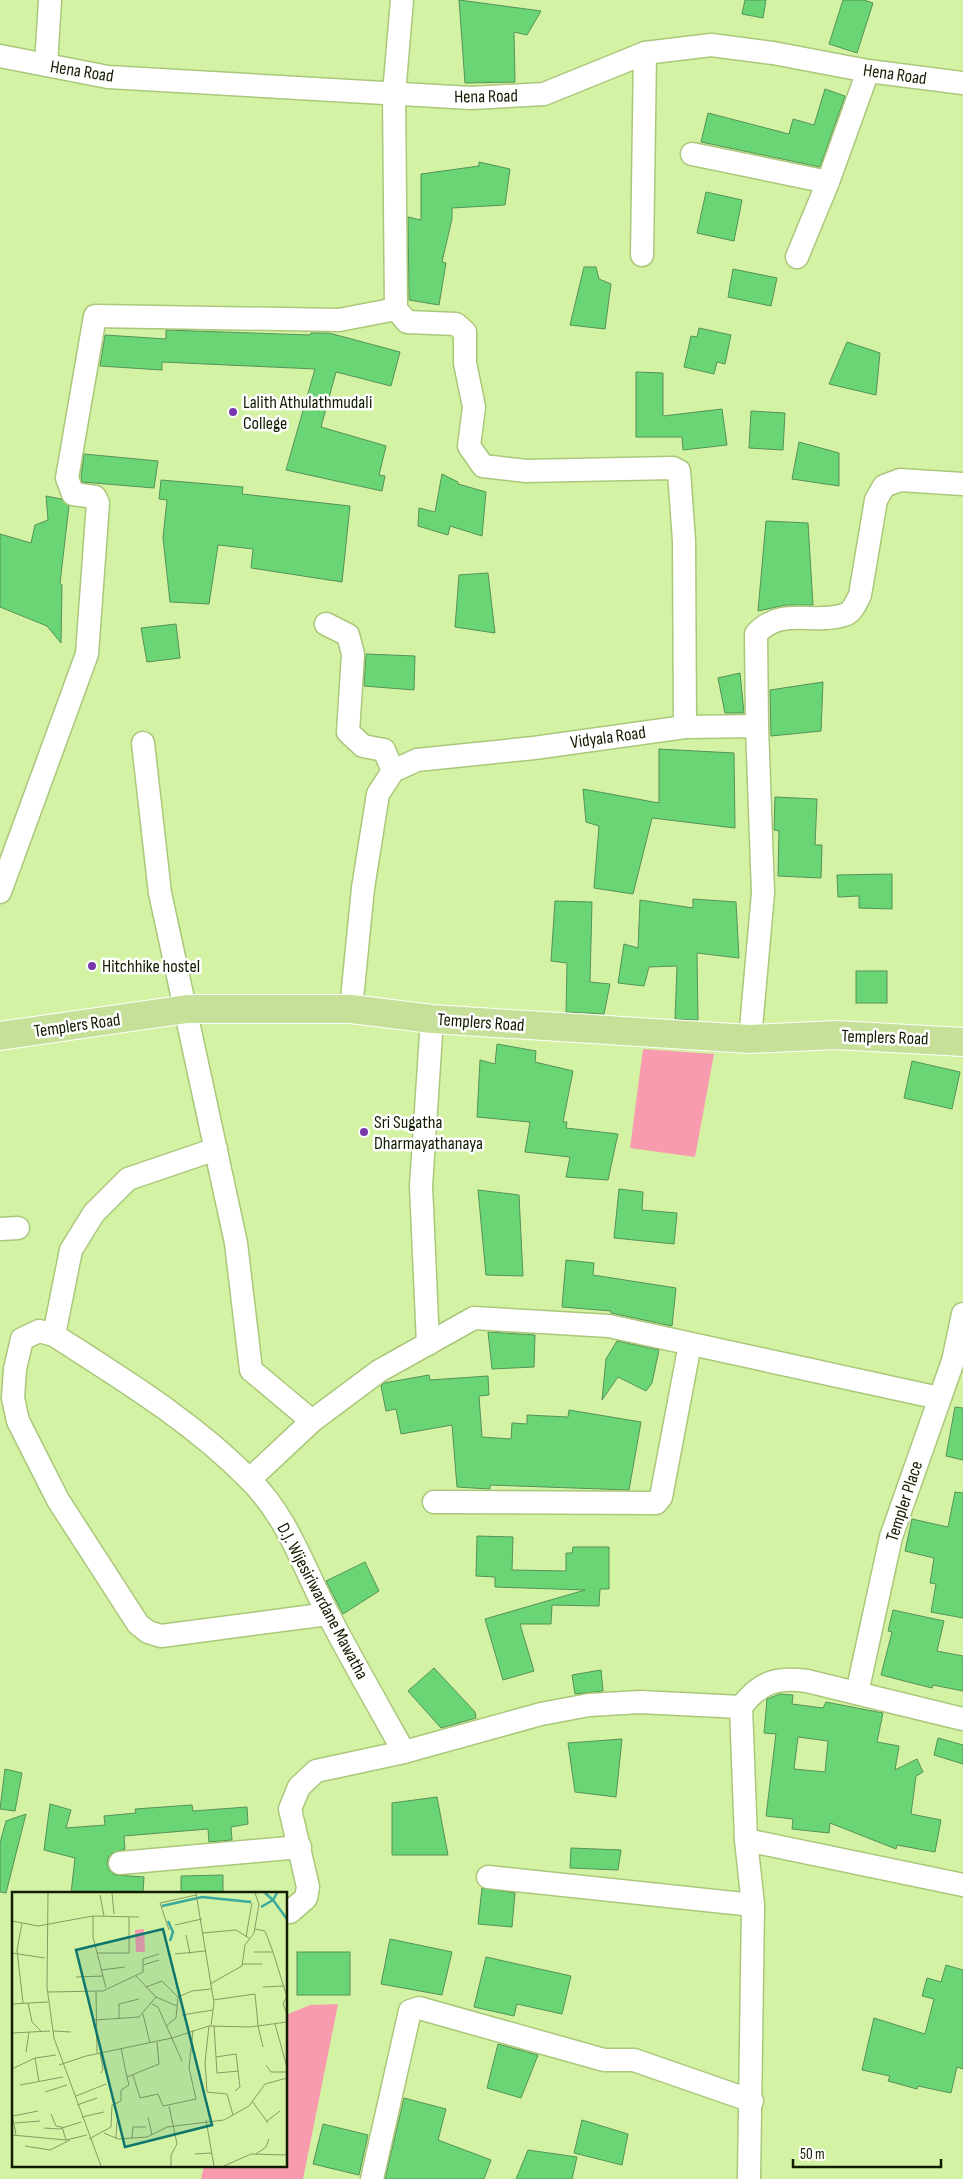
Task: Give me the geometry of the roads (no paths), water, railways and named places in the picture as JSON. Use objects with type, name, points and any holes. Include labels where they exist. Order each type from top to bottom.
[{"type":"main road","name":"Templers Road","points":[[0,1036],[186,1008],[351,1009],[432,1019],[750,1039],[836,1035],[963,1042]]},
{"type":"street","points":[[46,65],[50,0]]},
{"type":"street","points":[[402,0],[394,94],[396,309],[407,322],[456,324],[465,332],[465,363],[474,407],[469,446],[483,466],[526,471],[673,468],[679,471],[684,541],[685,727]]},
{"type":"street","name":"Hena Road","points":[[0,56],[108,77],[471,98],[544,94],[645,53],[711,45],[773,53],[868,71],[963,83]]},
{"type":"street","points":[[642,255],[645,53]]},
{"type":"street","points":[[798,257],[828,182],[868,71]]},
{"type":"street","points":[[692,154],[828,182]]},
{"type":"street","points":[[0,892],[87,654],[98,503],[95,497],[73,494],[67,478],[95,316],[339,320],[396,309]]},
{"type":"street","points":[[750,1039],[763,893],[756,634],[765,624],[779,619],[845,615],[854,607],[860,595],[876,500],[884,486],[900,480],[963,484]]},
{"type":"street","points":[[326,624],[348,634],[353,654],[348,732],[363,746],[384,750],[394,771]]},
{"type":"street","name":"Vidyala Road","points":[[351,1009],[363,888],[378,794],[394,771],[416,760],[534,748],[685,727],[757,726]]},
{"type":"street","points":[[143,743],[160,894],[236,1243],[251,1370],[312,1421]]},
{"type":"street","points":[[428,1344],[421,1186],[432,1019]]},
{"type":"street","points":[[216,1149],[128,1179],[94,1212],[71,1250],[54,1335],[38,1331],[22,1339],[15,1369],[9,1424],[138,1624],[148,1632],[161,1636],[328,1614]]},
{"type":"street","name":"Templer Place","points":[[858,1693],[891,1537],[953,1361],[963,1314]]},
{"type":"street","points":[[250,1479],[312,1421],[379,1371],[474,1318],[609,1326],[939,1398]]},
{"type":"street","name":"D.J. Wijesiriwardane Mawatha","points":[[54,1335],[167,1408],[250,1479],[276,1512],[300,1551],[328,1614],[404,1752]]},
{"type":"street","points":[[434,1502],[656,1503],[661,1496],[690,1344]]},
{"type":"street","points":[[749,2179],[752,2101],[754,1905],[746,1840],[741,1707],[749,1697],[766,1683],[787,1678],[963,1719]]},
{"type":"street","points":[[288,1912],[306,1898],[308,1886],[290,1809],[299,1786],[316,1771],[404,1752],[541,1714],[589,1705],[640,1702],[741,1707]]},
{"type":"street","points":[[746,1840],[963,1884]]},
{"type":"street","points":[[120,1863],[300,1848]]},
{"type":"street","points":[[488,1877],[754,1905]]},
{"type":"street","points":[[372,2179],[410,2011],[420,2008],[604,2060],[634,2060],[752,2101]]},
{"type":"place","name":"Lalith Athulathmudali College","points":[[233,412]]},
{"type":"place","name":"Hitchhike hostel","points":[[92,966]]},
{"type":"place","name":"Sri Sugatha Dharmayathanaya","points":[[364,1132]]}]
